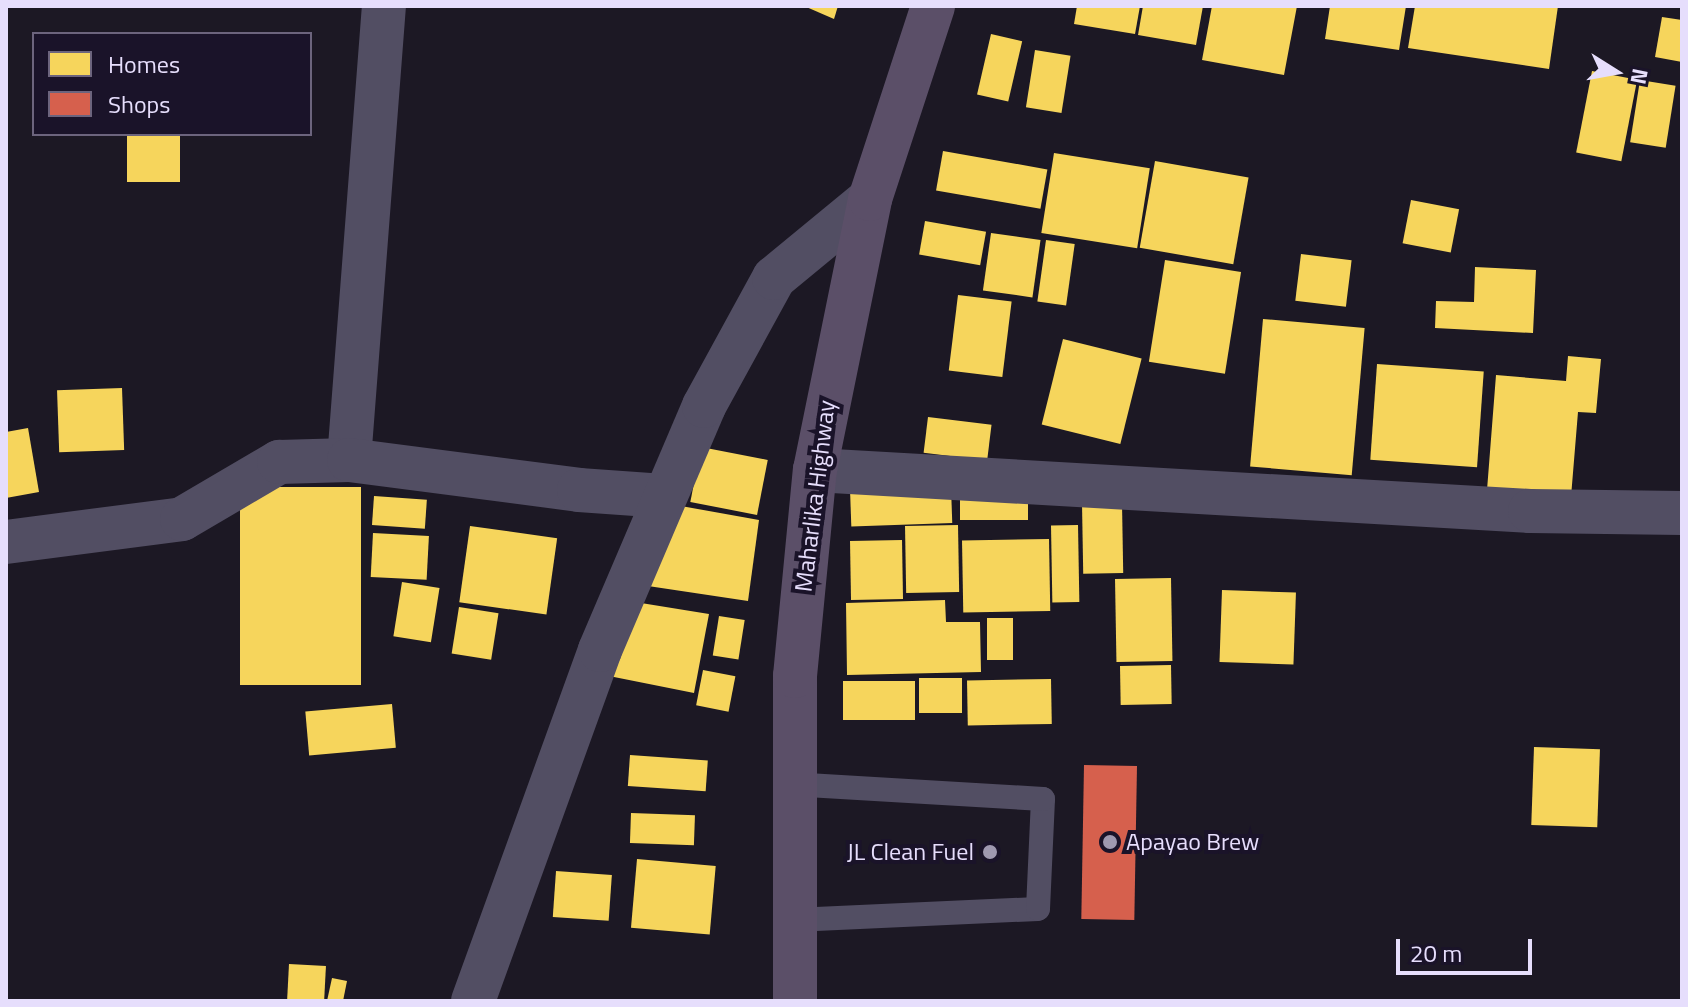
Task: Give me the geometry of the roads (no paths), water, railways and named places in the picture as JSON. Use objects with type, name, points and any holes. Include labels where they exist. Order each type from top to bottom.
[{"type":"main road","name":"Maharlika Highway","points":[[795,1001],[795,676],[815,470],[870,199],[933,6]]},
{"type":"street","points":[[349,460],[384,6]]},
{"type":"street","points":[[473,1001],[600,650],[704,406],[774,278],[870,199]]},
{"type":"street","points":[[6,542],[182,519],[279,462],[349,460],[664,496]]},
{"type":"street","points":[[815,470],[1514,510],[1682,513]]},
{"type":"lane","points":[[794,784],[1043,799],[1038,909],[794,920]]},
{"type":"place","name":"Apayao Brew","points":[[1110,842]]},
{"type":"place","name":"JL Clean Fuel","points":[[990,852]]}]
